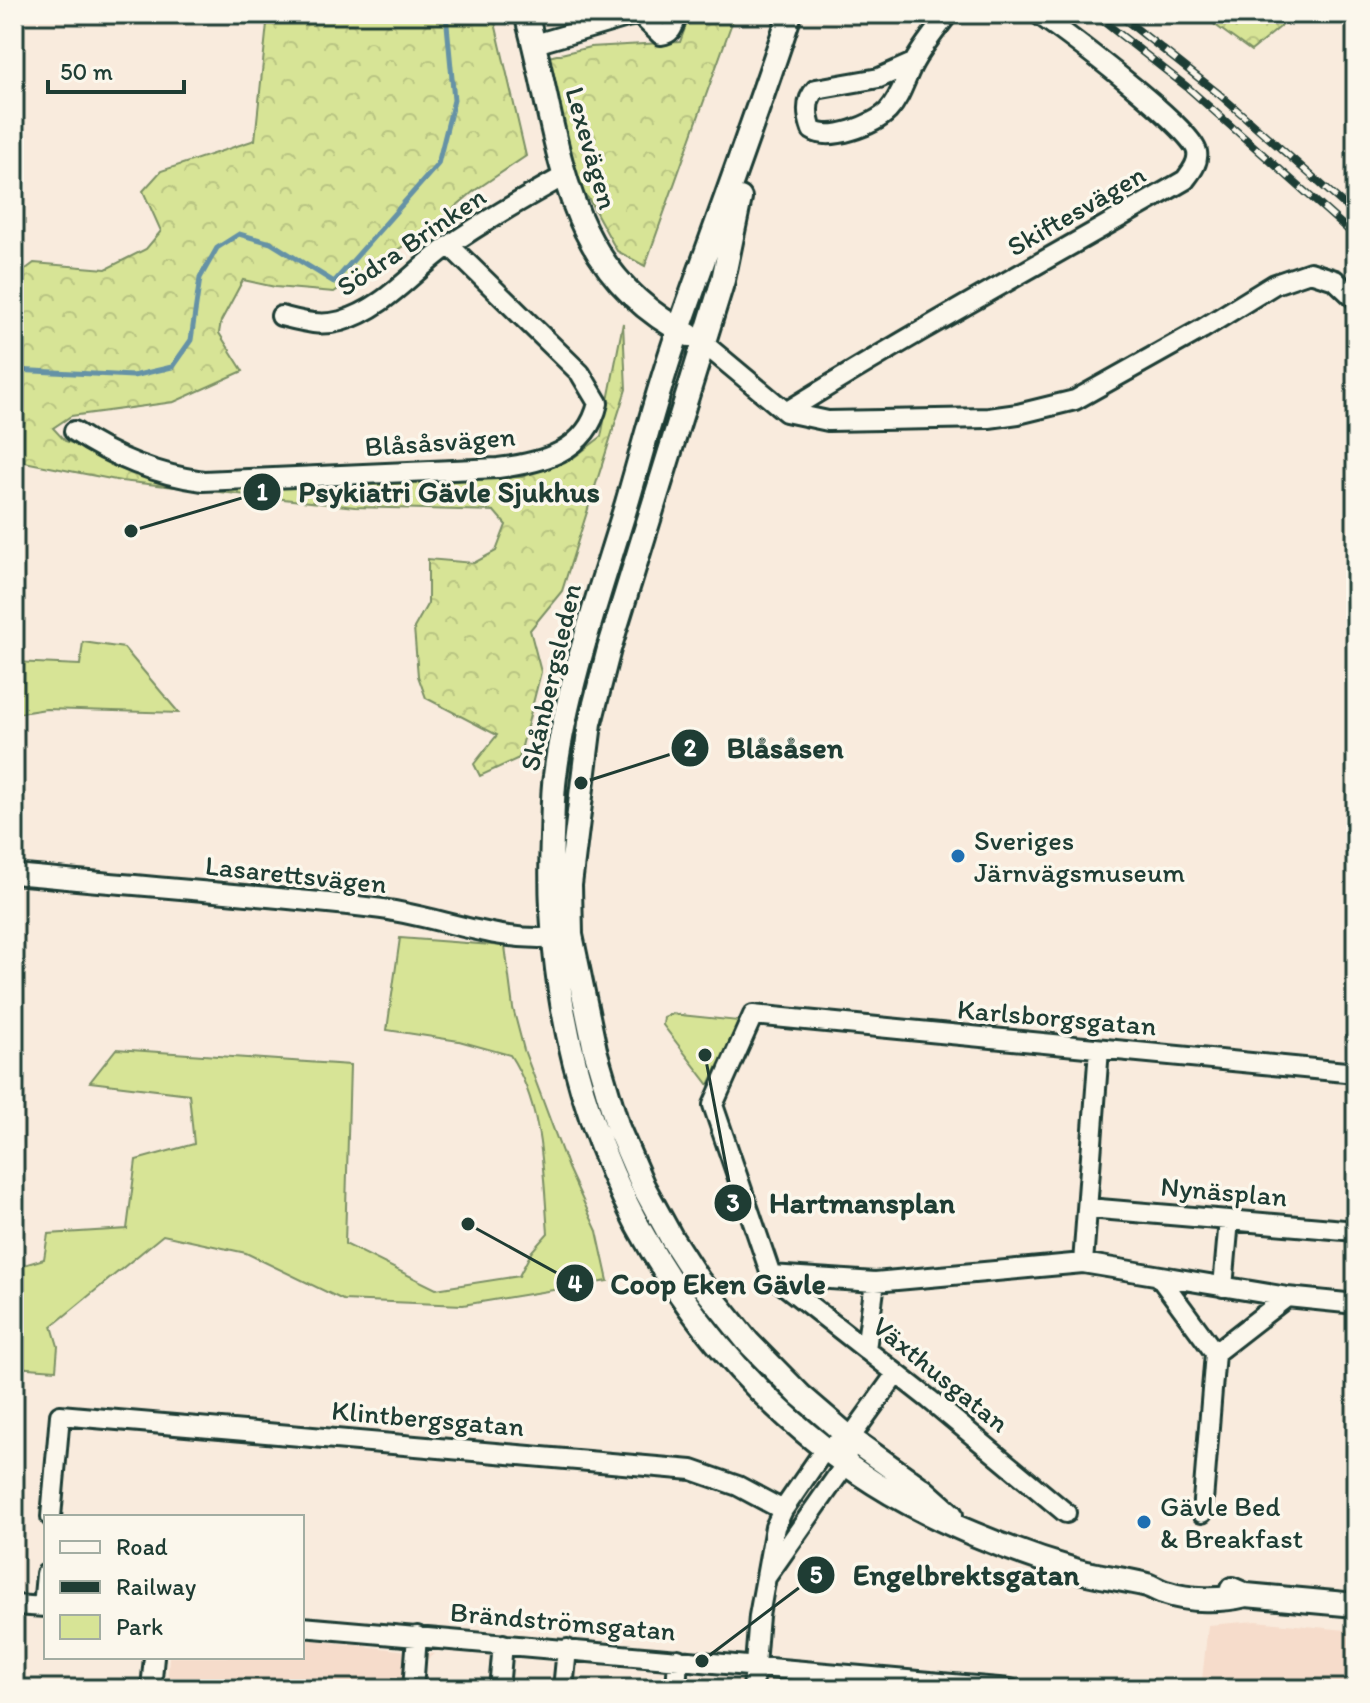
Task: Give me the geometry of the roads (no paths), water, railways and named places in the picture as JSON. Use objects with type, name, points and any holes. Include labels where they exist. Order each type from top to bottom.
[{"type":"street","name":"Lexevägen","points":[[526,14],[564,176],[583,228],[611,271],[637,297],[679,330],[702,342]]},
{"type":"street","points":[[535,44],[627,17],[644,15],[661,35],[672,30],[676,19],[674,14]]},
{"type":"street","name":"Skånbergsleden","points":[[790,14],[755,121],[679,330],[586,637],[555,776],[550,885],[561,936],[618,1128],[643,1186],[699,1281],[748,1342],[800,1395],[850,1438],[924,1491],[963,1527]]},
{"type":"street","points":[[913,63],[879,78],[816,89],[808,104],[812,130],[824,135],[848,132],[886,113],[901,93],[913,63],[948,14]]},
{"type":"street","name":"Skiftesvägen","points":[[786,412],[937,320],[1185,180],[1194,169],[1197,152],[1187,134],[1038,14]]},
{"type":"street","name":"Skånbergsleden","points":[[755,121],[723,280],[609,649],[590,723],[561,936],[569,1051],[594,1129],[655,1256],[701,1325],[762,1393],[845,1465],[915,1507],[1055,1564],[1148,1585],[1171,1581],[1229,1588],[1246,1595],[1356,1605]]},
{"type":"street","name":"Södra Brinken","points":[[281,316],[312,324],[339,322],[364,312],[393,293],[450,246],[564,176]]},
{"type":"street","name":"Blåsåsvägen","points":[[74,431],[97,447],[176,478],[203,481],[498,468],[530,464],[568,450],[586,432],[594,419],[598,403],[580,373],[450,246]]},
{"type":"street","points":[[702,342],[786,412],[828,421],[962,419],[1018,414],[1075,400],[1191,336],[1275,284],[1310,272],[1335,280],[1356,300]]},
{"type":"street","name":"Lasarettsvägen","points":[[14,874],[378,908],[503,937],[561,936]]},
{"type":"street","name":"Karlsborgsgatan","points":[[771,1275],[713,1105],[753,1015],[1356,1073]]},
{"type":"street","points":[[1083,1263],[1099,1049]]},
{"type":"street","name":"Nynäsplan","points":[[1088,1208],[1356,1231]]},
{"type":"street","points":[[1223,1287],[1229,1220]]},
{"type":"street","points":[[771,1275],[875,1282],[1083,1263],[1160,1278],[1356,1304]]},
{"type":"street","name":"Växthusgatan","points":[[771,1275],[1066,1513]]},
{"type":"street","points":[[1160,1278],[1215,1353],[1202,1513]]},
{"type":"street","points":[[866,1349],[875,1282]]},
{"type":"street","points":[[1215,1353],[1287,1297]]},
{"type":"street","points":[[767,1576],[845,1465],[850,1438],[896,1374]]},
{"type":"street","name":"Klintbergsgatan","points":[[51,1515],[60,1415],[683,1469],[720,1478],[783,1510]]},
{"type":"street","points":[[753,1689],[759,1616],[772,1538],[783,1510],[825,1449],[850,1438]]},
{"type":"street","points":[[14,1605],[44,1607]]},
{"type":"street","name":"Brändströmsgatan","points":[[304,1627],[1010,1689]]},
{"type":"street","points":[[413,1689],[417,1636]]},
{"type":"street","points":[[499,1689],[503,1644]]},
{"type":"street","points":[[563,1689],[567,1649]]},
{"type":"street","points":[[151,1689],[154,1659]]},
{"type":"street","points":[[676,1689],[678,1659]]},
{"type":"waterway","points":[[14,370],[133,376],[172,367],[191,340],[200,278],[217,248],[239,234],[271,243],[334,282],[438,164],[454,100],[446,14]]},
{"type":"railway","points":[[1094,14],[1187,87],[1356,237]]},
{"type":"railway","points":[[1118,14],[1219,94],[1356,215]]},
{"type":"place","name":"Psykiatri Gävle Sjukhus","points":[[131,531]]},
{"type":"place","name":"Blåsåsen","points":[[581,783]]},
{"type":"place","name":"Sveriges Järnvägsmuseum","points":[[958,856]]},
{"type":"place","name":"Hartmansplan","points":[[705,1055]]},
{"type":"place","name":"Coop Eken Gävle","points":[[468,1224]]},
{"type":"place","name":"Gävle Bed & Breakfast","points":[[1144,1522]]},
{"type":"place","name":"Engelbrektsgatan","points":[[702,1661]]}]
